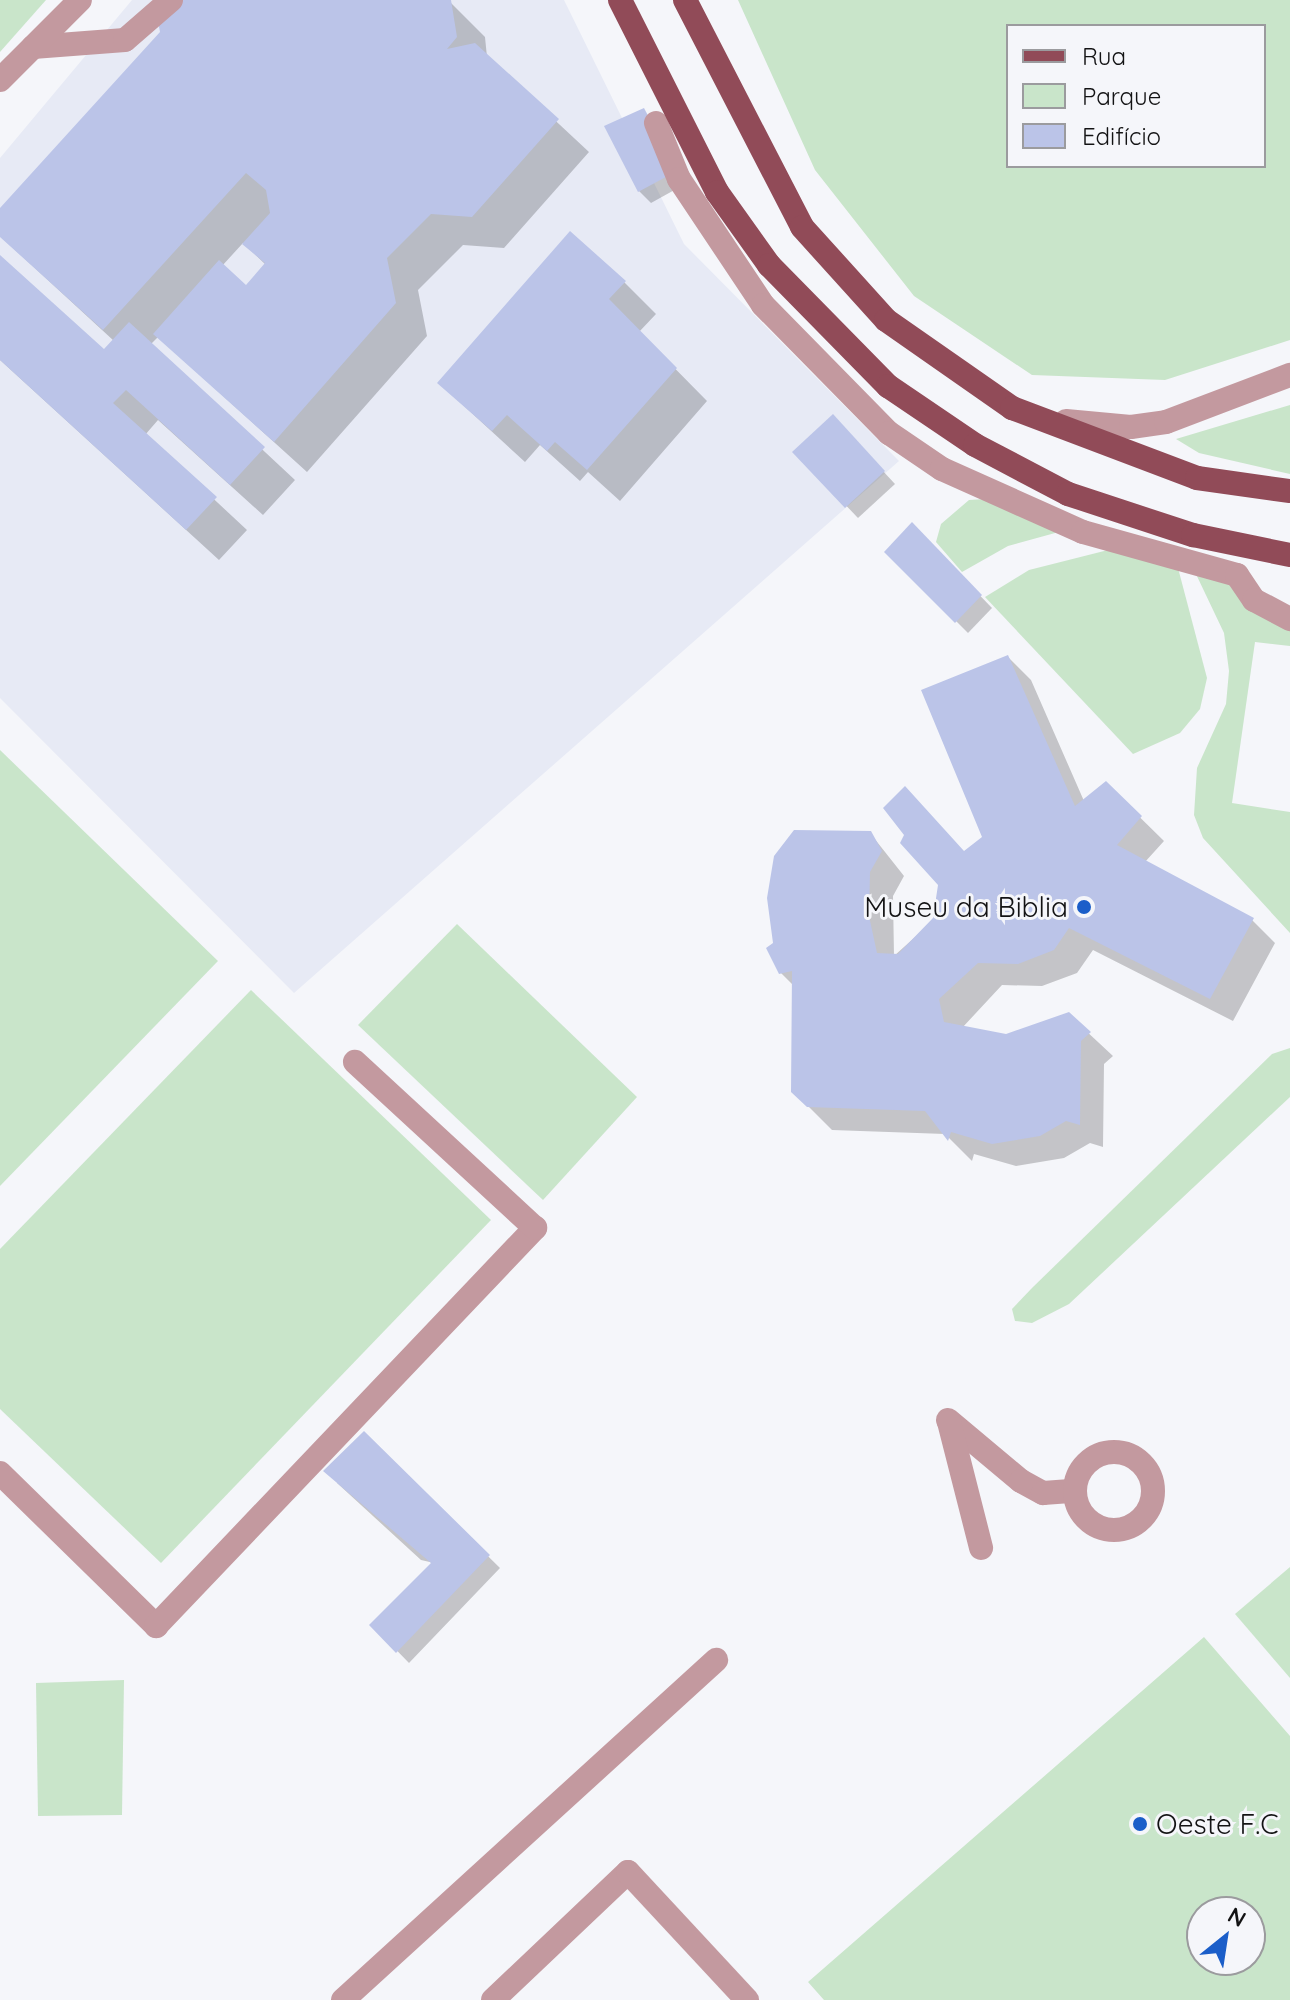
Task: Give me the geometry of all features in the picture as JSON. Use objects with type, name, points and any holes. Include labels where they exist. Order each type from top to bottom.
[{"type":"main road","points":[[620,0],[717,192],[769,265],[888,386],[975,445],[1068,494],[1193,535],[1290,555]]},
{"type":"main road","points":[[685,0],[802,227],[886,320],[1012,408],[1197,478],[1290,491]]},
{"type":"street","points":[[0,80],[80,0]]},
{"type":"street","points":[[33,47],[125,40],[171,0]]},
{"type":"street","points":[[656,123],[679,179],[763,305],[889,433],[942,469],[1083,532],[1237,575],[1254,600],[1290,619]]},
{"type":"street","points":[[1012,408],[1131,427],[1166,422],[1290,375]]},
{"type":"street","points":[[0,1473],[156,1626],[535,1228],[355,1062]]},
{"type":"street","points":[[981,1548],[965,1463],[948,1420],[1043,1493],[1074,1491]]},
{"type":"street","points":[[343,2000],[716,1660]]},
{"type":"street","points":[[493,2000],[628,1872],[747,2000]]},
{"type":"shaded area","points":[[132,0],[564,0],[684,244],[899,461],[294,993],[0,698],[0,158]]},
{"type":"green space","points":[[0,0],[46,0],[0,52]]},
{"type":"green space","points":[[738,0],[1290,0],[1290,340],[1165,380],[1032,375],[914,296],[815,170]]},
{"type":"green space","points":[[1290,405],[1290,474],[1199,453],[1176,439]]},
{"type":"green space","points":[[1002,498],[1066,530],[1008,546],[962,572],[936,542],[941,524],[969,500]]},
{"type":"green space","points":[[1116,548],[1178,568],[1207,678],[1200,709],[1180,733],[1133,754],[985,597],[1029,570]]},
{"type":"green space","points":[[1195,572],[1233,581],[1290,626],[1290,646],[1255,642],[1232,803],[1290,812],[1290,933],[1203,838],[1194,815],[1197,768],[1226,704],[1229,671],[1224,633]]},
{"type":"green space","points":[[0,750],[218,961],[0,1186]]},
{"type":"green space","points":[[457,924],[637,1097],[543,1200],[358,1025]]},
{"type":"green space","points":[[251,990],[491,1220],[161,1563],[0,1409],[0,1249]]},
{"type":"green space","points":[[1290,1048],[1290,1097],[1069,1304],[1032,1323],[1015,1321],[1012,1309],[1032,1288],[1272,1054]]},
{"type":"green space","points":[[1290,1567],[1290,1678],[1235,1614]]},
{"type":"green space","name":"Oeste F.C","points":[[1204,1637],[1290,1736],[1290,2000],[824,2000],[808,1982]]},
{"type":"green space","points":[[124,1680],[122,1815],[38,1816],[36,1683]]},
{"type":"building","points":[[154,0],[451,0],[457,37],[447,49],[475,43],[559,119],[472,217],[431,214],[387,258],[396,303],[274,442],[153,334],[219,260],[246,285],[265,263],[242,244],[270,213],[266,190],[246,173],[103,330],[0,237],[0,208],[160,32]]},
{"type":"building","points":[[644,108],[677,171],[638,192],[604,126]]},
{"type":"building","points":[[570,231],[626,281],[609,299],[677,368],[587,470],[555,442],[547,451],[507,415],[492,431],[437,383]]},
{"type":"building","points":[[0,255],[104,349],[129,322],[265,447],[230,485],[126,390],[113,403],[217,497],[186,530],[0,360]]},
{"type":"building","points":[[833,414],[885,471],[845,508],[792,452]]},
{"type":"building","points":[[912,522],[982,595],[955,623],[884,552]]},
{"type":"building","name":"Museu da Biblia","points":[[1008,655],[1075,806],[1106,781],[1142,816],[1117,845],[1254,918],[1210,999],[1069,928],[1054,950],[1018,964],[978,963],[939,999],[944,1022],[1006,1034],[1069,1012],[1091,1032],[1081,1041],[1080,1125],[1066,1121],[1040,1136],[992,1144],[951,1132],[948,1141],[925,1111],[807,1107],[791,1092],[792,971],[779,974],[766,948],[773,943],[767,898],[774,856],[794,830],[871,831],[882,851],[870,872],[869,916],[877,953],[898,954],[933,918],[938,885],[900,843],[904,835],[883,808],[905,786],[964,851],[982,837],[921,690]]},
{"type":"building","points":[[364,1431],[490,1555],[396,1653],[369,1625],[431,1563],[323,1471]]},
{"type":"place","name":"Museu da Biblia","points":[[1084,907]]},
{"type":"place","name":"Oeste F.C","points":[[1140,1824]]}]
